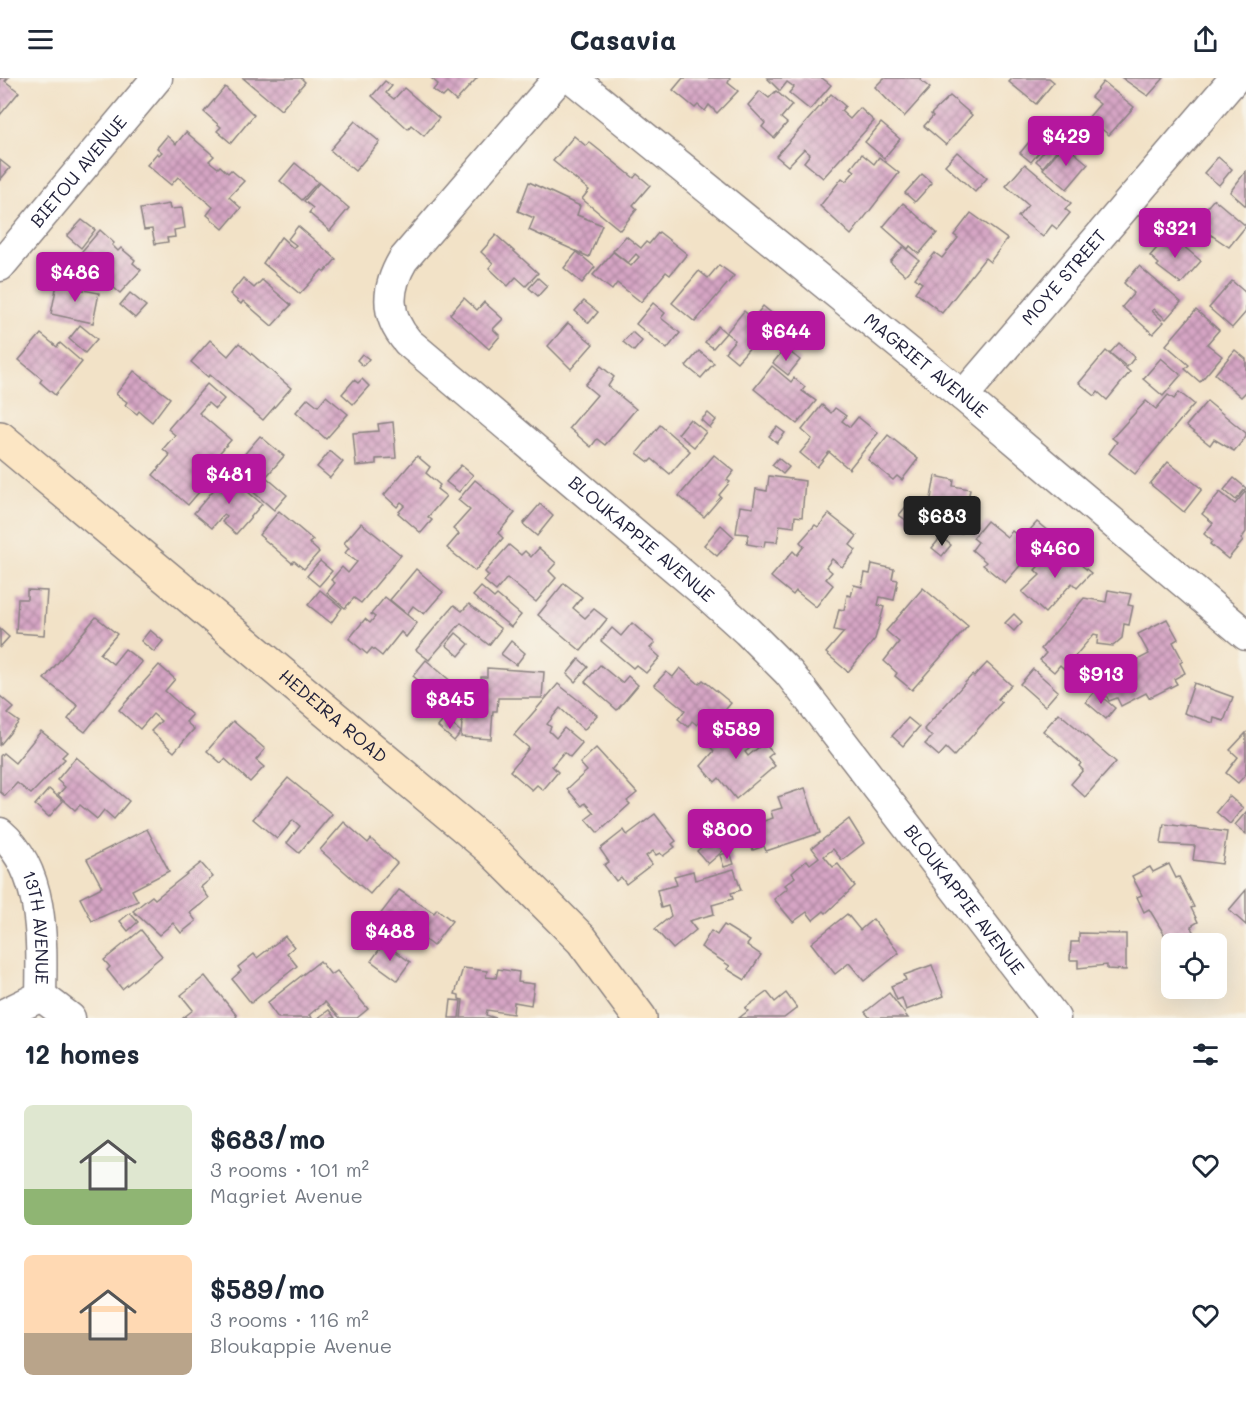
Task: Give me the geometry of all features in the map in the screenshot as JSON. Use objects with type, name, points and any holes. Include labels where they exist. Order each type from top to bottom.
[{"type":"street","name":"BIETOU AVENUE","points":[[0,266],[157,78]]},
{"type":"street","name":"BLOUKAPPIE AVENUE","points":[[559,78],[403,260],[390,289],[392,320],[408,342],[707,595],[789,673],[1055,1018]]},
{"type":"street","name":"MAGRIET AVENUE","points":[[572,78],[963,396],[1246,635]]},
{"type":"street","name":"MOYE STREET","points":[[963,396],[1234,78]]},
{"type":"street","name":"HEDEIRA ROAD","points":[[0,438],[489,848],[582,940],[640,1018]]},
{"type":"street","name":"13TH AVENUE","points":[[0,833],[29,874],[40,918],[41,996]]},
{"type":"street","points":[[0,1016],[41,996],[70,1018]]},
{"type":"building","points":[[0,78],[8,78],[5,81],[19,92],[0,115]]},
{"type":"building","points":[[243,78],[301,78],[305,82],[281,110]]},
{"type":"building","points":[[431,78],[477,78],[456,101],[447,93],[443,97],[433,90],[438,84]]},
{"type":"building","points":[[683,78],[730,78],[728,83],[738,91],[717,113],[709,105],[705,111],[698,105],[695,108],[673,90]]},
{"type":"building","points":[[767,78],[822,78],[831,85],[810,110],[789,93],[794,87],[787,82],[780,91]]},
{"type":"building","points":[[884,78],[922,78],[920,80],[930,88],[904,117],[875,87]]},
{"type":"building","points":[[1013,78],[1049,78],[1054,82],[1036,104],[1009,82]]},
{"type":"building","points":[[1122,78],[1164,78],[1148,96]]},
{"type":"building","points":[[385,81],[392,86],[386,93],[394,99],[404,88],[439,118],[424,136],[411,125],[408,129],[372,96]]},
{"type":"building","points":[[1103,82],[1134,107],[1109,135],[1088,118],[1100,104],[1091,97]]},
{"type":"building","points":[[225,87],[254,115],[231,143],[217,131],[221,127],[204,112]]},
{"type":"building","points":[[760,91],[769,98],[776,91],[792,105],[781,118],[787,123],[774,138],[762,127],[765,123],[748,105]]},
{"type":"building","points":[[831,94],[845,106],[841,111],[850,119],[860,108],[874,121],[823,178],[804,162],[810,154],[804,149],[788,166],[776,156]]},
{"type":"building","points":[[950,96],[972,115],[946,145],[924,126],[933,116],[931,114]]},
{"type":"building","points":[[355,121],[380,142],[355,171],[330,150]]},
{"type":"building","points":[[881,123],[900,139],[884,158],[865,142]]},
{"type":"building","points":[[186,132],[214,156],[209,161],[228,173],[231,170],[244,181],[229,197],[241,208],[223,229],[207,215],[213,207],[178,177],[171,185],[147,165],[157,153],[159,155],[162,152],[157,148],[167,136],[176,144]]},
{"type":"building","points":[[574,136],[586,146],[589,142],[634,178],[637,174],[650,185],[633,205],[637,209],[620,230],[582,199],[589,190],[553,161]]},
{"type":"building","points":[[1029,142],[1040,151],[1031,162],[1020,153]]},
{"type":"building","points":[[1064,144],[1088,164],[1067,189],[1043,169]]},
{"type":"building","points":[[1049,145],[1056,151],[1043,167],[1036,161]]},
{"type":"building","points":[[957,152],[987,178],[975,192],[945,165]]},
{"type":"building","points":[[862,154],[874,164],[879,157],[899,173],[851,235],[820,206],[842,178],[846,181],[855,171],[851,168]]},
{"type":"building","points":[[1218,157],[1232,169],[1219,185],[1204,173]]},
{"type":"building","points":[[0,160],[10,168],[0,180]]},
{"type":"building","points":[[295,163],[318,182],[302,200],[280,181]]},
{"type":"building","points":[[1025,164],[1071,203],[1065,209],[1070,213],[1057,229],[1052,225],[1043,237],[1018,217],[1028,205],[1006,186]]},
{"type":"building","points":[[1246,171],[1246,206],[1230,192]]},
{"type":"building","points":[[922,174],[932,183],[915,202],[905,193]]},
{"type":"building","points":[[529,182],[580,206],[577,215],[602,225],[589,257],[529,230],[534,218],[518,211]]},
{"type":"building","points":[[319,183],[349,208],[330,231],[309,213],[313,208],[304,201]]},
{"type":"building","points":[[1214,199],[1246,226],[1229,247],[1204,230],[1206,227],[1197,219]]},
{"type":"building","points":[[903,203],[937,233],[919,254],[910,246],[908,249],[883,227]]},
{"type":"building","points":[[169,204],[170,209],[182,208],[185,228],[174,230],[175,237],[167,238],[168,242],[155,244],[152,229],[144,230],[140,209]]},
{"type":"building","points":[[971,213],[1007,239],[990,262],[985,258],[942,313],[915,292],[922,283],[915,278],[935,253],[942,258],[958,238],[954,235]]},
{"type":"building","points":[[82,220],[95,230],[81,248],[67,236]]},
{"type":"building","points":[[298,226],[336,259],[325,272],[322,270],[300,294],[263,263],[281,237],[293,248],[296,245],[288,239]]},
{"type":"building","points":[[100,230],[114,243],[112,245],[118,251],[121,248],[135,260],[133,263],[141,270],[120,293],[77,257]]},
{"type":"building","points":[[659,232],[687,254],[670,275],[666,272],[641,302],[617,283],[612,290],[593,275],[613,252],[631,266],[639,257],[636,254],[628,263],[613,251],[626,236],[641,248],[646,242],[649,244]]},
{"type":"building","points":[[1169,234],[1201,261],[1181,284],[1157,266],[1159,264],[1150,256]]},
{"type":"building","points":[[496,235],[538,273],[526,286],[516,277],[508,286],[489,268],[493,263],[481,252]]},
{"type":"building","points":[[903,247],[919,260],[905,275],[890,262]]},
{"type":"building","points":[[577,252],[595,267],[582,283],[564,268]]},
{"type":"building","points":[[719,265],[734,276],[695,322],[672,303],[699,271],[708,278]]},
{"type":"building","points":[[1139,266],[1181,302],[1166,319],[1154,309],[1152,311],[1164,322],[1153,334],[1122,307],[1134,293],[1124,283]]},
{"type":"building","points":[[243,278],[254,288],[262,280],[291,305],[272,326],[243,301],[241,304],[230,294]]},
{"type":"building","points":[[538,278],[547,286],[538,296],[529,288]]},
{"type":"building","points":[[1232,281],[1246,293],[1246,312],[1232,328],[1209,308]]},
{"type":"building","points":[[57,284],[84,287],[83,290],[99,293],[93,323],[51,314]]},
{"type":"building","points":[[130,293],[146,306],[135,318],[120,305]]},
{"type":"building","points":[[464,298],[477,310],[484,302],[503,319],[493,329],[500,336],[489,349],[450,314]]},
{"type":"building","points":[[584,301],[598,312],[589,323],[575,311]]},
{"type":"building","points":[[653,303],[665,313],[661,318],[680,333],[667,349],[636,324]]},
{"type":"building","points":[[763,306],[781,321],[774,330],[769,326],[737,362],[725,352],[735,340],[726,333],[744,311],[753,319]]},
{"type":"building","points":[[1196,310],[1219,330],[1207,344],[1222,356],[1200,382],[1185,369],[1189,365],[1166,345]]},
{"type":"building","points":[[568,323],[593,344],[571,369],[548,346]]},
{"type":"building","points":[[80,325],[97,339],[85,353],[69,339]]},
{"type":"building","points":[[718,326],[726,333],[713,348],[705,342]]},
{"type":"building","points":[[632,332],[642,341],[634,351],[623,342]]},
{"type":"building","points":[[41,334],[57,347],[60,343],[82,362],[55,395],[40,382],[42,379],[19,360]]},
{"type":"building","points":[[210,340],[228,356],[239,343],[291,388],[263,420],[191,362]]},
{"type":"building","points":[[1119,343],[1135,357],[1127,367],[1110,353]]},
{"type":"building","points":[[785,348],[800,360],[788,375],[773,363]]},
{"type":"building","points":[[1235,350],[1246,359],[1246,392],[1241,397],[1215,374]]},
{"type":"building","points":[[699,351],[714,363],[701,378],[686,366]]},
{"type":"building","points":[[1106,351],[1130,372],[1107,400],[1098,392],[1095,396],[1079,383]]},
{"type":"building","points":[[362,354],[369,359],[363,366],[357,360]]},
{"type":"building","points":[[1161,358],[1181,375],[1163,396],[1143,379]]},
{"type":"building","points":[[601,366],[614,377],[608,386],[636,409],[605,445],[597,439],[591,447],[569,428],[597,395],[585,385]]},
{"type":"building","points":[[772,366],[791,382],[794,378],[805,387],[802,391],[816,401],[797,424],[754,389]]},
{"type":"building","points":[[134,371],[170,398],[152,422],[139,411],[137,414],[125,405],[127,402],[116,394]]},
{"type":"building","points":[[362,379],[369,386],[353,404],[342,394],[354,380],[358,383]]},
{"type":"building","points":[[207,384],[224,399],[215,409],[208,403],[199,413],[231,440],[197,478],[205,485],[188,505],[153,475],[170,455],[163,449],[175,435],[168,429]]},
{"type":"building","points":[[1179,392],[1194,404],[1135,474],[1109,453],[1117,442],[1112,438],[1146,401],[1156,409],[1168,395],[1174,399]]},
{"type":"building","points":[[326,396],[348,414],[326,439],[296,412],[308,398],[318,406]]},
{"type":"building","points":[[1207,401],[1246,433],[1246,437],[1234,451],[1214,439],[1210,445],[1186,426]]},
{"type":"building","points":[[822,405],[831,413],[835,408],[846,416],[842,421],[850,427],[858,417],[878,433],[849,469],[829,452],[817,467],[800,453],[812,439],[802,430]]},
{"type":"building","points":[[708,413],[716,420],[710,428],[701,420]]},
{"type":"building","points":[[690,419],[706,432],[694,447],[678,434]]},
{"type":"building","points":[[393,422],[396,458],[376,459],[376,464],[356,466],[353,433],[379,431],[378,424]]},
{"type":"building","points":[[660,425],[690,451],[670,474],[652,459],[649,462],[637,453]]},
{"type":"building","points":[[777,427],[785,433],[777,443],[769,436]]},
{"type":"building","points":[[888,435],[918,459],[902,480],[897,476],[893,480],[868,460]]},
{"type":"building","points":[[260,436],[284,456],[266,477],[287,495],[274,510],[251,490],[264,475],[262,473],[256,480],[252,476],[245,484],[230,471]]},
{"type":"building","points":[[330,451],[343,462],[330,478],[317,467]]},
{"type":"building","points":[[714,455],[734,471],[727,480],[730,482],[719,495],[721,497],[704,517],[679,496]]},
{"type":"building","points":[[417,456],[430,467],[426,473],[440,485],[437,489],[446,496],[428,517],[432,520],[421,533],[398,513],[405,505],[401,502],[397,507],[384,495]]},
{"type":"building","points":[[778,458],[789,467],[783,474],[772,465]]},
{"type":"building","points":[[1168,462],[1202,489],[1184,512],[1150,484]]},
{"type":"building","points":[[461,465],[473,475],[459,492],[446,482]]},
{"type":"building","points":[[227,474],[262,504],[236,534],[222,522],[227,516],[224,514],[212,528],[194,513]]},
{"type":"building","points":[[769,476],[805,481],[802,517],[795,516],[794,527],[780,525],[777,542],[765,541],[764,547],[747,544],[748,534],[736,533],[740,506],[753,508],[756,489],[767,491]]},
{"type":"building","points":[[935,476],[954,480],[953,486],[970,489],[962,533],[932,527],[937,506],[930,504]]},
{"type":"building","points":[[1234,478],[1246,488],[1236,500],[1224,490]]},
{"type":"building","points":[[475,480],[515,513],[498,533],[503,538],[475,571],[447,548],[459,534],[453,529],[470,510],[458,500]]},
{"type":"building","points":[[1246,491],[1246,532],[1241,539],[1243,541],[1228,559],[1210,544],[1212,541],[1204,534],[1213,523],[1202,514],[1220,492],[1235,504]]},
{"type":"building","points":[[913,498],[927,509],[914,526],[899,515]]},
{"type":"building","points":[[540,504],[553,516],[537,536],[523,524]]},
{"type":"building","points":[[279,511],[313,540],[309,543],[319,552],[304,569],[294,561],[292,563],[259,535]]},
{"type":"building","points":[[829,514],[857,536],[850,545],[856,550],[842,567],[832,559],[826,567],[832,572],[826,579],[833,585],[816,607],[796,591],[793,595],[771,577],[793,551],[797,555],[804,546],[800,542],[815,525],[818,527]]},
{"type":"building","points":[[987,521],[1007,537],[1012,531],[1022,539],[1037,522],[1049,532],[1005,583],[983,565],[986,562],[972,550],[978,542],[973,538]]},
{"type":"building","points":[[361,523],[401,555],[361,603],[354,598],[345,608],[327,593],[335,583],[331,580],[342,567],[348,573],[357,562],[345,553],[349,548],[344,543]]},
{"type":"building","points":[[721,525],[734,537],[717,556],[704,545]]},
{"type":"building","points":[[941,537],[951,545],[942,556],[932,548]]},
{"type":"building","points":[[509,545],[521,555],[525,551],[531,557],[539,548],[556,563],[549,571],[556,578],[536,602],[507,578],[496,591],[484,581],[489,576],[485,572]]},
{"type":"building","points":[[1058,546],[1091,573],[1077,588],[1072,583],[1045,613],[1022,592],[1040,575],[1035,570]]},
{"type":"building","points":[[320,561],[332,571],[319,586],[307,576]]},
{"type":"building","points":[[872,564],[894,569],[892,579],[898,580],[894,600],[880,597],[878,605],[884,607],[875,639],[848,672],[826,653],[844,632],[834,630],[839,609],[844,610],[847,595],[851,596],[854,585],[862,587],[865,573],[870,574]]},
{"type":"building","points":[[416,569],[443,592],[424,614],[413,606],[407,614],[390,600]]},
{"type":"building","points":[[564,583],[582,597],[573,608],[585,618],[594,609],[607,619],[581,651],[538,615]]},
{"type":"building","points":[[481,587],[494,598],[497,595],[521,615],[511,627],[473,596]]},
{"type":"building","points":[[923,588],[968,626],[912,690],[895,676],[897,673],[884,661],[899,642],[886,631]]},
{"type":"building","points":[[27,590],[47,591],[44,635],[16,633],[18,599],[27,599]]},
{"type":"building","points":[[320,590],[342,608],[331,623],[308,605]]},
{"type":"building","points":[[1108,590],[1131,594],[1128,605],[1133,606],[1129,625],[1124,624],[1122,638],[1113,646],[1097,644],[1098,635],[1094,634],[1064,669],[1060,665],[1054,672],[1040,660],[1046,653],[1041,649],[1084,598],[1106,602]]},
{"type":"building","points":[[385,597],[417,623],[406,637],[401,632],[382,656],[372,648],[367,654],[349,639],[365,619],[370,623],[375,617],[371,614]]},
{"type":"building","points":[[469,604],[501,629],[489,645],[461,623],[429,660],[416,650],[454,605],[462,611]]},
{"type":"building","points":[[1014,614],[1022,622],[1014,631],[1005,623]]},
{"type":"building","points":[[96,617],[117,634],[100,654],[113,664],[125,649],[142,662],[85,732],[68,719],[78,706],[44,679]]},
{"type":"building","points":[[1167,619],[1178,639],[1173,642],[1183,661],[1180,663],[1185,673],[1174,679],[1177,684],[1149,698],[1146,693],[1121,706],[1117,698],[1109,701],[1100,683],[1107,679],[1104,673],[1124,662],[1126,666],[1149,654],[1138,634]]},
{"type":"building","points":[[632,623],[655,643],[650,648],[660,657],[646,673],[636,665],[633,668],[601,641],[612,628],[621,636]]},
{"type":"building","points":[[0,629],[9,637],[0,647]]},
{"type":"building","points":[[150,630],[163,641],[154,652],[141,641]]},
{"type":"building","points":[[456,633],[469,644],[459,656],[446,645]]},
{"type":"building","points":[[511,641],[525,653],[516,665],[501,654]]},
{"type":"building","points":[[579,659],[588,667],[575,682],[567,674]]},
{"type":"building","points":[[426,660],[460,689],[448,704],[413,676]]},
{"type":"building","points":[[987,663],[1011,685],[998,699],[1002,702],[954,756],[946,748],[939,756],[925,744],[932,737],[924,729],[972,675],[974,677]]},
{"type":"building","points":[[159,665],[175,679],[165,691],[192,715],[186,722],[194,729],[174,752],[151,731],[161,721],[153,714],[140,729],[119,710]]},
{"type":"building","points":[[600,665],[622,683],[628,676],[638,685],[617,710],[585,682]]},
{"type":"building","points":[[487,668],[544,672],[542,698],[498,698],[497,711],[493,711],[491,739],[461,737],[463,707],[479,708],[481,677],[487,677]]},
{"type":"building","points":[[680,668],[699,684],[703,680],[731,703],[713,725],[703,717],[697,725],[692,721],[688,727],[678,719],[685,710],[654,685],[666,672],[673,677]]},
{"type":"building","points":[[1033,669],[1058,691],[1045,706],[1020,684]]},
{"type":"building","points":[[1194,683],[1233,697],[1224,721],[1214,718],[1213,723],[1184,713]]},
{"type":"building","points":[[558,684],[597,715],[584,730],[560,708],[547,724],[551,727],[549,731],[556,738],[564,728],[582,743],[570,757],[564,752],[552,766],[558,772],[543,790],[537,785],[532,790],[510,771],[529,748],[514,735]]},
{"type":"building","points":[[1095,691],[1115,708],[1106,719],[1086,702]]},
{"type":"building","points":[[0,696],[14,708],[8,714],[19,722],[0,745]]},
{"type":"building","points":[[1059,713],[1116,762],[1085,797],[1071,784],[1083,770],[1079,766],[1081,763],[1043,731]]},
{"type":"building","points":[[445,718],[461,732],[454,741],[438,727]]},
{"type":"building","points":[[908,718],[919,727],[903,746],[892,736]]},
{"type":"building","points":[[730,720],[753,746],[745,752],[748,756],[764,743],[773,753],[768,757],[775,766],[736,799],[719,778],[715,782],[701,766],[714,751],[705,741]]},
{"type":"building","points":[[233,721],[265,749],[256,760],[264,767],[250,782],[225,759],[221,763],[207,751]]},
{"type":"building","points":[[41,731],[67,752],[62,757],[65,759],[31,794],[17,783],[5,796],[0,792],[0,756],[3,753],[15,763]]},
{"type":"building","points":[[1246,733],[1246,774],[1238,783],[1226,773],[1238,757],[1230,750]]},
{"type":"building","points":[[596,748],[637,793],[627,801],[630,804],[598,833],[586,819],[594,813],[585,803],[582,806],[567,789],[587,771],[580,763]]},
{"type":"building","points":[[76,757],[129,801],[114,819],[104,810],[97,819],[80,805],[75,810],[58,795],[65,787],[57,780]]},
{"type":"building","points":[[288,778],[332,814],[299,853],[287,843],[300,826],[293,820],[277,839],[253,819]]},
{"type":"building","points":[[805,788],[820,833],[766,851],[764,846],[753,850],[747,832],[731,846],[715,828],[734,813],[746,827],[773,818],[771,811],[782,808],[778,797]]},
{"type":"building","points":[[49,789],[63,801],[49,817],[35,805]]},
{"type":"building","points":[[1229,796],[1243,808],[1230,824],[1216,812]]},
{"type":"building","points":[[1246,812],[1246,834],[1235,825]]},
{"type":"building","points":[[655,814],[676,841],[672,844],[675,847],[663,856],[660,853],[656,855],[653,851],[646,856],[652,864],[626,884],[621,877],[616,881],[604,865],[609,862],[600,849],[624,830],[627,835]]},
{"type":"building","points":[[849,819],[864,843],[842,860],[833,849],[824,856],[833,867],[838,864],[855,886],[826,913],[824,911],[813,920],[807,912],[793,922],[774,899],[788,888],[785,885],[795,877],[792,873],[807,860],[810,864],[819,857],[812,848]]},
{"type":"building","points":[[344,822],[368,843],[371,839],[397,863],[370,894],[320,850]]},
{"type":"building","points":[[1164,824],[1227,832],[1222,864],[1193,860],[1195,846],[1161,844]]},
{"type":"building","points":[[147,829],[169,871],[132,890],[138,901],[92,921],[80,898],[102,887],[87,859]]},
{"type":"building","points":[[713,837],[724,850],[708,864],[697,851]]},
{"type":"building","points":[[730,852],[734,864],[724,867],[720,855]]},
{"type":"building","points":[[201,863],[213,877],[201,887],[209,898],[190,913],[196,921],[181,933],[173,923],[159,935],[133,911],[152,896],[155,899]]},
{"type":"building","points":[[1169,864],[1176,878],[1179,877],[1194,907],[1191,908],[1198,922],[1191,926],[1195,933],[1164,933],[1149,909],[1144,912],[1137,897],[1142,895],[1132,876],[1150,867],[1153,872]]},
{"type":"building","points":[[734,869],[741,890],[731,893],[733,899],[712,905],[714,914],[689,921],[696,930],[673,949],[655,929],[671,916],[668,906],[661,908],[657,890],[677,885],[674,876],[693,871],[695,880]]},
{"type":"building","points":[[399,890],[434,913],[437,909],[452,921],[433,946],[412,930],[408,935],[397,926],[385,941],[369,929]]},
{"type":"building","points":[[1246,890],[1246,925],[1229,910]]},
{"type":"building","points":[[130,913],[138,922],[128,931],[120,921]]},
{"type":"building","points":[[847,914],[860,930],[873,919],[899,953],[864,981],[849,963],[835,974],[811,943]]},
{"type":"building","points":[[724,925],[750,941],[747,945],[761,955],[745,980],[727,969],[730,966],[701,947],[711,931],[717,935]]},
{"type":"building","points":[[141,930],[162,956],[122,989],[107,970],[110,967],[104,960]]},
{"type":"building","points":[[366,931],[377,939],[370,949],[359,940]]},
{"type":"building","points":[[1079,933],[1126,934],[1126,970],[1107,969],[1107,965],[1078,968],[1078,960],[1070,960],[1071,942],[1079,942]]},
{"type":"building","points":[[285,936],[294,947],[287,953],[297,966],[251,1003],[232,979],[241,971],[238,967],[254,954],[257,958]]},
{"type":"building","points":[[384,943],[410,962],[397,980],[371,961]]},
{"type":"building","points":[[320,961],[331,975],[337,971],[368,1009],[357,1018],[340,1018],[325,1002],[309,1015],[312,1018],[278,1018],[267,1003]]},
{"type":"building","points":[[932,965],[944,996],[906,1010],[902,998],[897,1000],[891,986],[906,980],[904,975]]},
{"type":"building","points":[[463,968],[487,971],[486,977],[496,978],[498,969],[519,972],[518,982],[534,984],[531,1005],[514,1002],[513,1014],[487,1010],[486,1015],[496,1018],[461,1018],[463,1000],[455,994]]},
{"type":"building","points":[[205,976],[237,1016],[235,1018],[183,1018],[193,1010],[181,995]]},
{"type":"building","points":[[767,992],[775,1002],[786,993],[797,1008],[784,1018],[739,1018],[748,1011],[745,1008]]},
{"type":"building","points":[[889,993],[908,1018],[870,1018],[865,1012]]},
{"type":"building","points":[[451,1000],[461,1001],[459,1018],[449,1018]]},
{"type":"building","points":[[329,1010],[335,1018],[318,1018]]}]
